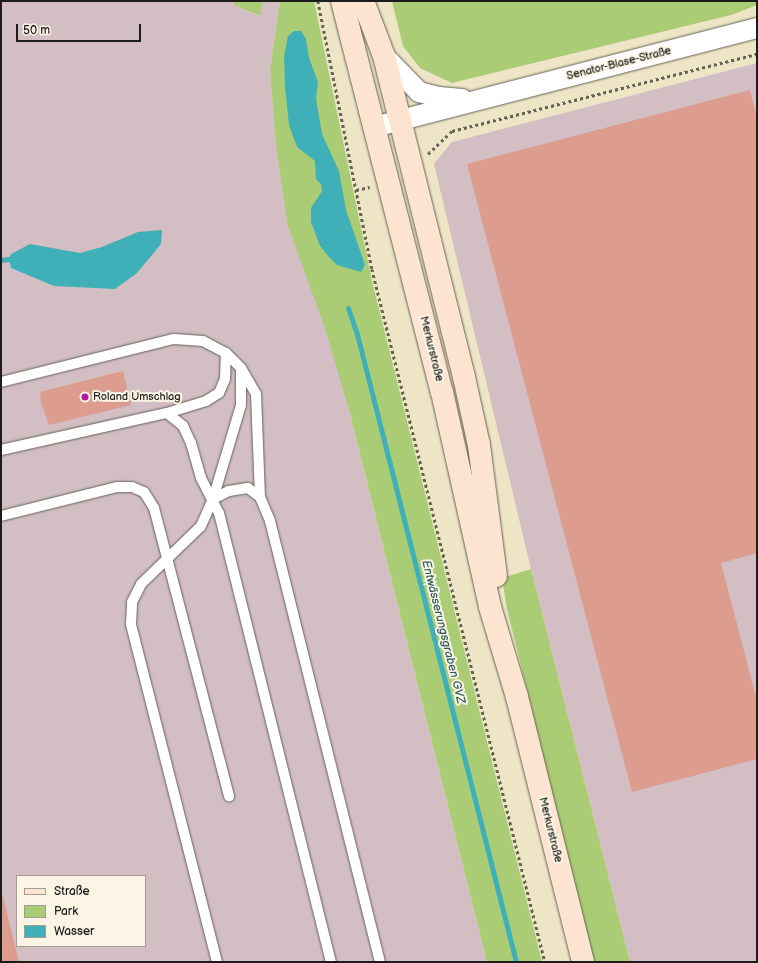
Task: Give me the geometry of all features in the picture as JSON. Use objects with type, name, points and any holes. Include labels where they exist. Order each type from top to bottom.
[{"type":"street","name":"Merkurstraße","points":[[342,1],[442,392],[490,607],[517,697],[583,962]]},
{"type":"street","name":"Merkurstraße","points":[[363,1],[384,56],[464,377],[479,445],[500,608],[517,697]]},
{"type":"street","name":"Senator-Blase-Straße","points":[[374,127],[399,119],[480,100],[757,28]]},
{"type":"street","name":"Senator-Blase-Straße","points":[[384,56],[419,92],[439,97],[480,100]]},
{"type":"lane","points":[[1,382],[174,339],[203,341],[226,354],[241,368],[256,394],[260,498],[272,528],[380,962]]},
{"type":"lane","points":[[1,450],[166,413],[206,401],[219,393],[225,379],[226,354]]},
{"type":"lane","points":[[216,962],[131,624],[132,602],[141,584],[201,526],[214,499],[241,405],[241,368]]},
{"type":"lane","points":[[166,413],[183,426],[191,443],[201,478],[214,499],[331,962]]},
{"type":"lane","points":[[1,516],[117,486],[132,487],[144,492],[154,508],[168,558],[229,796]]},
{"type":"lane","points":[[214,499],[229,491],[248,488],[260,498]]},
{"type":"path","points":[[318,1],[372,269],[545,962]]},
{"type":"path","points":[[414,177],[423,174],[431,149],[452,131],[757,54]]},
{"type":"path","points":[[356,190],[389,183]]},
{"type":"shaded area","points":[[1,1],[234,1],[234,5],[259,16],[263,1],[280,1],[270,70],[276,145],[351,417],[487,962],[1,962]]},
{"type":"shaded area","points":[[757,63],[757,962],[630,962],[531,569],[434,164],[452,142]]},
{"type":"green space","points":[[234,1],[263,1],[260,16],[234,5]]},
{"type":"green space","points":[[280,1],[314,1],[372,281],[542,962],[487,962],[351,417],[325,328],[288,226],[276,145],[270,70]]},
{"type":"green space","points":[[392,1],[757,1],[757,5],[731,15],[452,83],[420,68],[403,46]]},
{"type":"green space","points":[[531,569],[630,962],[594,962],[507,609],[502,578]]},
{"type":"water","points":[[294,31],[301,31],[306,39],[309,58],[318,82],[316,99],[322,134],[339,171],[346,210],[365,265],[361,272],[337,265],[329,257],[320,246],[311,222],[311,208],[322,191],[321,184],[316,179],[315,161],[297,147],[289,125],[285,87],[284,56],[288,36]]},
{"type":"water","points":[[162,230],[161,244],[137,273],[115,289],[54,286],[11,268],[9,259],[11,254],[30,244],[80,253],[102,247],[138,232]]},
{"type":"building","points":[[750,90],[757,119],[757,553],[721,563],[757,701],[757,759],[632,792],[467,164]]},
{"type":"building","name":"Roland Umschlag","points":[[123,371],[131,405],[49,425],[41,402],[40,392]]},
{"type":"building","points":[[2,893],[19,962],[1,962]]},
{"type":"waterway","points":[[1,260],[9,259]]},
{"type":"waterway","name":"Entwässerungsgraben GVZ","points":[[348,308],[357,334],[516,962]]},
{"type":"place","name":"Roland Umschlag","points":[[85,397]]}]
